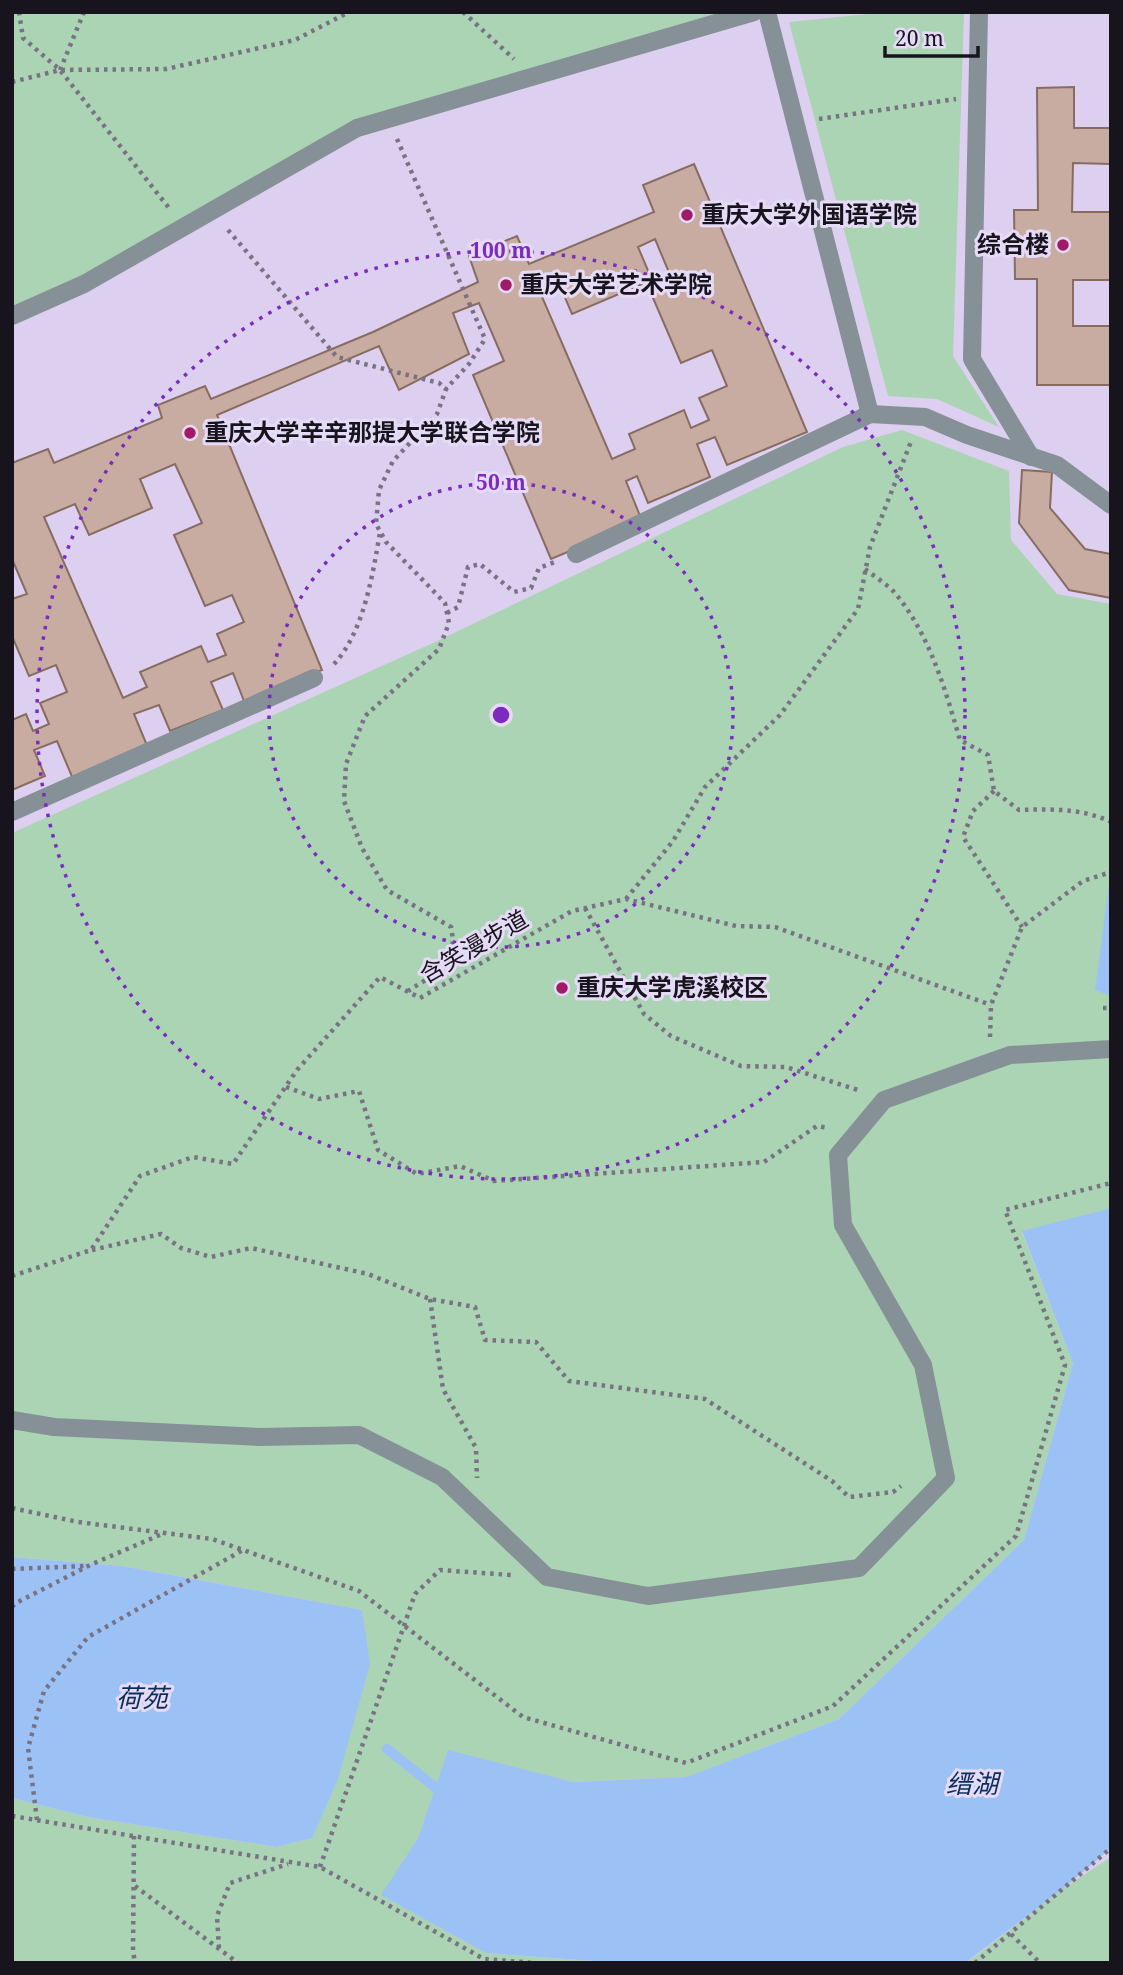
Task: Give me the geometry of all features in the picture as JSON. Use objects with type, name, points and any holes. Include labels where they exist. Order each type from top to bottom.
[{"type":"lane","points":[[12,316],[84,284],[357,128],[754,12]]},
{"type":"lane","points":[[767,12],[870,414]]},
{"type":"lane","points":[[979,12],[972,359],[1031,457]]},
{"type":"lane","points":[[576,554],[870,414],[925,417],[967,435],[1057,465],[1111,505]]},
{"type":"lane","points":[[12,812],[314,678]]},
{"type":"lane","points":[[12,1420],[54,1427],[260,1437],[359,1435],[442,1477],[547,1577],[649,1596],[859,1568],[946,1478],[923,1365],[842,1225],[838,1155],[884,1100],[1010,1055],[1111,1049]]},
{"type":"path","points":[[19,12],[23,38],[60,70],[184,227]]},
{"type":"path","points":[[60,70],[84,12]]},
{"type":"path","points":[[12,82],[60,70],[166,69],[295,40],[349,12]]},
{"type":"path","points":[[463,12],[535,78]]},
{"type":"path","points":[[795,123],[977,96]]},
{"type":"path","points":[[395,135],[485,339],[469,364],[446,390],[437,414],[393,461],[379,490],[376,524],[386,542],[444,603],[449,623],[439,649],[365,716],[346,764],[344,801],[362,848],[387,890],[451,927],[455,947],[445,967],[407,991]]},
{"type":"path","points":[[212,211],[337,357],[439,383],[446,390]]},
{"type":"path","points":[[626,899],[673,841],[705,787],[780,715],[858,609],[870,547],[914,435]]},
{"type":"path","points":[[314,678],[336,662],[351,639],[372,578],[380,531]]},
{"type":"path","points":[[447,613],[458,607],[468,567],[481,564],[514,592],[531,588],[539,568],[576,554]]},
{"type":"path","points":[[865,569],[894,591],[920,628],[944,687],[960,740],[988,755],[994,791],[1018,810],[1059,808],[1101,817],[1111,822]]},
{"type":"path","points":[[994,791],[973,811],[963,837],[1022,927],[1083,881],[1111,872]]},
{"type":"path","name":"含笑漫步道","points":[[91,1250],[140,1176],[193,1157],[233,1164],[297,1070],[380,977],[420,998],[572,911],[626,899],[736,926],[775,927],[991,1005],[1022,927]]},
{"type":"path","points":[[585,908],[643,1014],[671,1036],[741,1066],[786,1067],[884,1100]]},
{"type":"path","points":[[1103,1008],[1111,1008]]},
{"type":"path","points":[[286,1087],[319,1099],[359,1091],[378,1150],[417,1174],[460,1166],[494,1181],[764,1163],[817,1126],[857,1132]]},
{"type":"path","points":[[12,1508],[78,1522],[212,1539],[359,1591],[523,1717],[686,1763],[833,1706],[1016,1536],[1065,1365],[1005,1210],[1111,1183]]},
{"type":"path","points":[[12,1276],[91,1250],[161,1234],[181,1248],[211,1257],[251,1248],[368,1274],[430,1299],[475,1307],[485,1340],[536,1342],[569,1381],[705,1399],[832,1481],[849,1497],[893,1492],[902,1485]]},
{"type":"path","points":[[430,1299],[443,1389],[476,1448],[477,1510]]},
{"type":"path","points":[[12,1607],[90,1565],[165,1533]]},
{"type":"path","points":[[37,1820],[28,1748],[44,1691],[88,1637],[243,1549]]},
{"type":"path","points":[[12,1569],[90,1565]]},
{"type":"path","points":[[320,1867],[415,1594],[440,1570],[547,1577]]},
{"type":"path","points":[[12,1816],[320,1867],[484,1959],[534,1963]]},
{"type":"path","points":[[134,1836],[135,1963]]},
{"type":"path","points":[[975,1963],[1111,1848]]},
{"type":"path","points":[[219,1948],[217,1916],[230,1883],[292,1863]]},
{"type":"path","points":[[135,1886],[238,1963]]},
{"type":"path","points":[[1011,1934],[1040,1963]]},
{"type":"shaded area","name":"重庆大学虎溪校区","points":[[12,12],[1111,12],[1111,1963],[12,1963]]},
{"type":"green space","points":[[12,12],[754,12],[357,128],[12,316]]},
{"type":"green space","points":[[887,12],[964,12],[953,356],[999,427],[937,399],[888,396],[789,22]]},
{"type":"green space","points":[[902,430],[1009,471],[1011,540],[1057,594],[1111,604],[1111,1208],[1022,1232],[1073,1363],[1024,1540],[839,1719],[688,1777],[573,1782],[448,1751],[418,1838],[382,1895],[486,1953],[621,1963],[12,1963],[12,1798],[88,1817],[277,1847],[312,1838],[362,1610],[122,1566],[12,1557],[12,833],[435,642],[843,447]]},
{"type":"green space","points":[[1111,1857],[1111,1963],[966,1963],[1064,1888]]},
{"type":"water","points":[[1111,884],[1111,996],[1095,990]]},
{"type":"water","name":"缙湖","points":[[1111,1208],[1111,1848],[1064,1888],[965,1963],[621,1963],[486,1953],[381,1895],[418,1838],[448,1750],[573,1782],[687,1777],[839,1719],[1024,1540],[1073,1363],[1022,1231]]},
{"type":"water","name":"荷苑","points":[[12,1557],[122,1566],[362,1610],[370,1664],[338,1779],[312,1838],[277,1847],[88,1817],[12,1798]]},
{"type":"building","name":"综合楼","points":[[1074,87],[1074,128],[1111,128],[1111,164],[1073,163],[1072,212],[1111,212],[1111,280],[1073,280],[1073,326],[1111,326],[1111,385],[1037,385],[1037,279],[1015,279],[1014,210],[1038,210],[1037,88]]},
{"type":"building","points":[[694,164],[807,432],[727,465],[715,437],[697,444],[710,477],[648,503],[637,476],[626,481],[642,521],[551,559],[473,375],[504,361],[479,303],[453,313],[469,354],[399,390],[379,346],[217,415],[322,670],[244,701],[233,673],[211,682],[223,710],[170,731],[159,705],[134,714],[148,748],[73,779],[57,741],[34,750],[45,776],[12,790],[12,720],[26,714],[33,731],[49,724],[40,703],[67,692],[56,665],[29,676],[12,636],[12,599],[27,594],[12,559],[12,463],[48,449],[54,463],[162,418],[158,405],[205,386],[211,399],[373,332],[478,282],[469,256],[517,236],[529,264],[654,212],[643,185]],"holes":[[[655,239],[673,282],[650,291],[681,363],[712,350],[727,386],[699,398],[709,420],[691,428],[684,410],[629,434],[635,449],[612,459],[536,283],[555,274],[572,314],[652,280],[638,247]],[[175,464],[202,523],[174,535],[205,606],[232,595],[244,622],[217,634],[226,655],[208,662],[201,646],[140,672],[147,687],[123,698],[44,517],[75,504],[89,535],[152,508],[140,479]]]},
{"type":"building","points":[[1022,470],[1052,472],[1050,508],[1085,549],[1111,554],[1111,598],[1069,590],[1019,523]]},
{"type":"waterway","points":[[387,1749],[435,1787]]},
{"type":"place","name":"重庆大学外国语学院","points":[[687,215]]},
{"type":"place","name":"综合楼","points":[[1063,245]]},
{"type":"place","name":"重庆大学艺术学院","points":[[506,285]]},
{"type":"place","name":"重庆大学辛辛那提大学联合学院","points":[[190,433]]},
{"type":"place","name":"重庆大学虎溪校区","points":[[562,988]]}]
